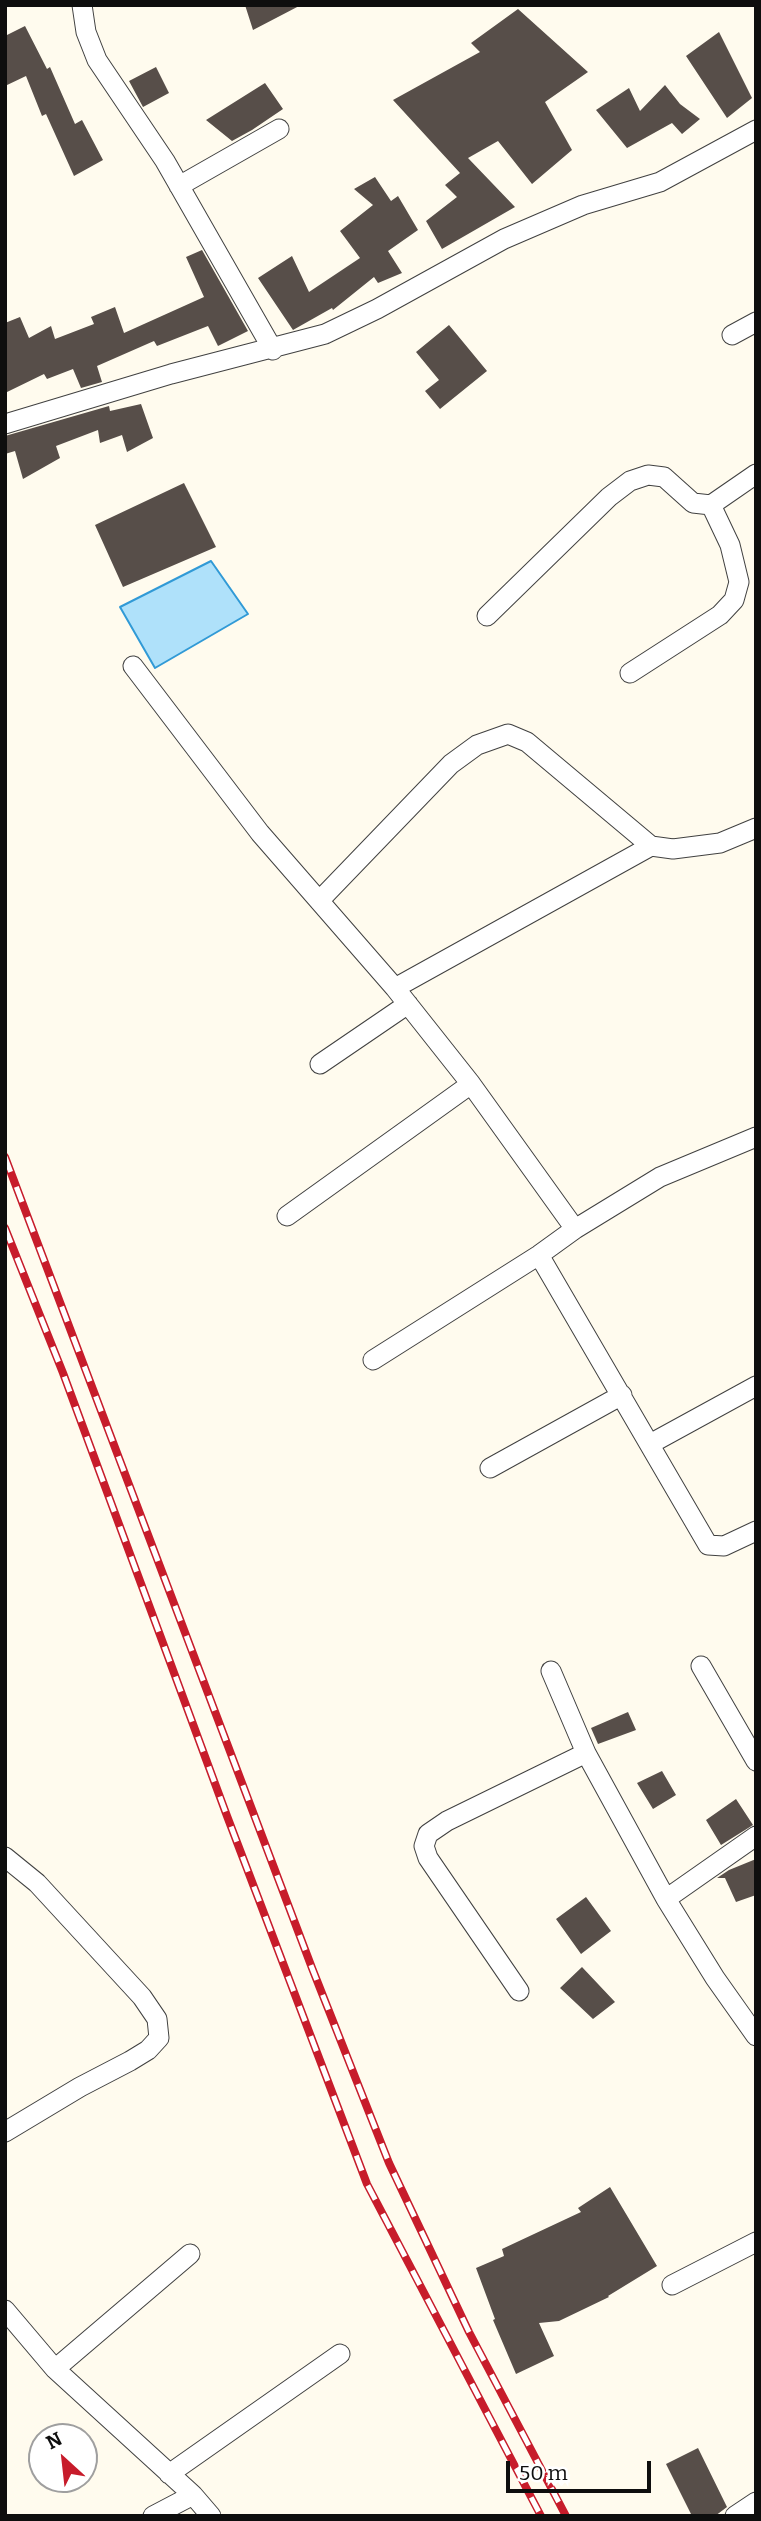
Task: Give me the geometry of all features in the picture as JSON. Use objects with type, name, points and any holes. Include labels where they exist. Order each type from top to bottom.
[{"type":"street","points":[[82,5],[86,32],[97,60],[179,186],[273,350]]},
{"type":"street","points":[[179,186],[279,129]]},
{"type":"street","points":[[5,424],[171,374],[273,350],[325,334],[377,309],[504,239],[583,205],[660,182],[756,130]]},
{"type":"street","points":[[732,335],[756,321]]},
{"type":"street","points":[[487,617],[610,497],[630,481],[648,475],[664,477],[693,502],[711,505],[756,474]]},
{"type":"street","points":[[631,673],[720,615],[734,600],[739,582],[730,545],[711,505]]},
{"type":"street","points":[[132,666],[260,833],[402,996],[471,1084],[575,1229]]},
{"type":"street","points":[[319,901],[451,764],[477,745],[508,734],[527,742],[651,846],[673,849],[720,843],[756,828]]},
{"type":"street","points":[[320,1064],[402,996],[651,846]]},
{"type":"street","points":[[287,1216],[471,1084]]},
{"type":"street","points":[[373,1360],[660,1177],[756,1136]]},
{"type":"street","points":[[539,1255],[708,1545],[724,1546],[756,1531]]},
{"type":"street","points":[[650,1444],[756,1386]]},
{"type":"street","points":[[490,1468],[622,1395]]},
{"type":"street","points":[[701,1666],[756,1761]]},
{"type":"street","points":[[551,1671],[586,1753],[666,1899],[715,1978],[756,2036]]},
{"type":"street","points":[[519,1991],[428,1858],[424,1846],[428,1834],[447,1821],[586,1753]]},
{"type":"street","points":[[666,1899],[756,1836]]},
{"type":"street","points":[[5,1857],[37,1883],[142,1997],[157,2019],[159,2038],[148,2050],[5,2132]]},
{"type":"street","points":[[671,2285],[756,2242]]},
{"type":"street","points":[[55,2369],[190,2254]]},
{"type":"street","points":[[5,2310],[55,2369],[193,2495],[211,2516]]},
{"type":"street","points":[[169,2474],[340,2354]]},
{"type":"street","points":[[153,2516],[193,2495]]},
{"type":"street","points":[[735,2516],[756,2502]]},
{"type":"water","points":[[211,561],[248,614],[155,668],[120,607]]},
{"type":"building","points":[[245,5],[301,5],[253,30]]},
{"type":"building","points":[[518,9],[588,72],[545,102],[572,150],[532,184],[498,141],[468,158],[515,207],[442,249],[426,221],[457,197],[445,185],[460,173],[393,100],[480,52],[471,43]]},
{"type":"building","points":[[25,26],[47,69],[50,67],[75,124],[82,120],[103,160],[74,176],[46,114],[42,116],[26,76],[5,86],[5,36]]},
{"type":"building","points":[[719,32],[752,98],[727,118],[686,56]]},
{"type":"building","points":[[156,67],[169,93],[143,107],[129,81]]},
{"type":"building","points":[[265,83],[283,109],[252,130],[232,141],[206,120]]},
{"type":"building","points":[[665,85],[680,104],[700,119],[682,134],[672,123],[627,148],[596,110],[629,88],[640,111]]},
{"type":"building","points":[[375,177],[391,201],[398,196],[418,230],[388,251],[402,273],[378,283],[374,277],[333,310],[332,308],[293,330],[258,278],[292,256],[309,292],[360,258],[340,231],[373,205],[354,189]]},
{"type":"building","points":[[202,250],[248,331],[218,346],[208,326],[157,346],[154,341],[97,366],[102,382],[81,388],[73,369],[47,379],[44,374],[5,393],[5,323],[20,317],[29,338],[51,326],[55,339],[94,324],[91,317],[115,307],[124,333],[204,297],[186,257]]},
{"type":"building","points":[[449,325],[487,371],[440,409],[425,391],[439,380],[416,352]]},
{"type":"building","points":[[141,404],[153,438],[127,452],[122,435],[100,443],[98,430],[56,446],[60,458],[23,479],[15,451],[5,454],[5,436],[109,406],[110,411]]},
{"type":"building","points":[[184,483],[216,547],[123,587],[95,525]]},
{"type":"building","points":[[628,1712],[636,1730],[598,1744],[591,1728]]},
{"type":"building","points":[[662,1771],[676,1795],[653,1809],[637,1783]]},
{"type":"building","points":[[736,1799],[753,1825],[721,1845],[706,1820]]},
{"type":"building","points":[[756,1859],[756,1895],[736,1902],[725,1878],[717,1878]]},
{"type":"building","points":[[586,1897],[611,1931],[581,1954],[556,1919]]},
{"type":"building","points":[[582,1967],[615,2002],[593,2019],[560,1988]]},
{"type":"building","points":[[610,2187],[657,2266],[609,2297],[559,2321],[539,2323],[554,2356],[516,2374],[493,2320],[495,2319],[476,2268],[504,2256],[502,2249],[581,2212],[578,2208]]},
{"type":"building","points":[[698,2448],[727,2507],[715,2516],[692,2516],[666,2464]]},
{"type":"railway","points":[[5,1157],[312,1968],[389,2163],[469,2332],[566,2516]]},
{"type":"railway","points":[[5,1228],[63,1373],[367,2184],[541,2516]]}]
